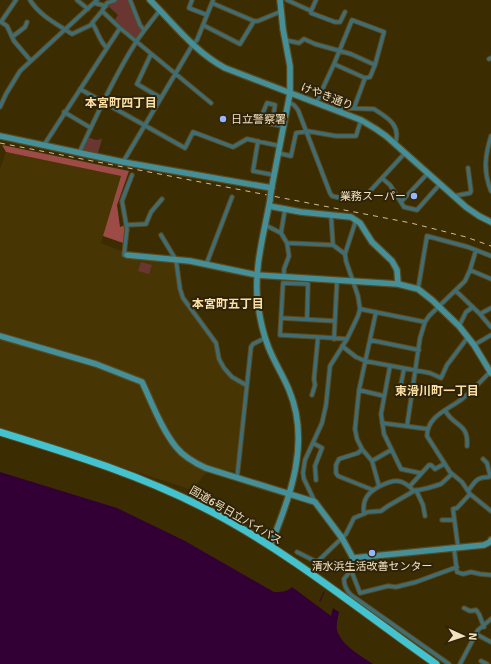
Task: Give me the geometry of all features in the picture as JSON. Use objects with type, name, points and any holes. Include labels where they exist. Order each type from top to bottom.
[{"type":"highway","name":"国道6号日立バイパス","points":[[0,432],[91,460],[139,478],[207,509],[270,546],[366,612],[436,664]]},
{"type":"street","points":[[16,0],[1,22],[7,26],[12,37],[31,61]]},
{"type":"street","points":[[30,0],[35,8],[46,17],[72,34],[93,24],[92,23],[106,6],[115,0]]},
{"type":"street","points":[[78,0],[88,9]]},
{"type":"street","points":[[130,0],[140,25],[144,30]]},
{"type":"street","name":"けやき通り","points":[[150,0],[192,44],[205,55],[225,68],[361,120],[376,129],[395,144],[473,212],[491,222]]},
{"type":"street","points":[[192,0],[189,8],[207,15]]},
{"type":"street","points":[[270,546],[289,495],[295,473],[298,449],[297,418],[289,390],[265,338],[257,301],[257,275],[290,93],[290,66],[280,0]]},
{"type":"street","points":[[287,0],[335,22],[340,22],[345,12]]},
{"type":"street","points":[[309,19],[316,0]]},
{"type":"street","points":[[0,107],[20,71],[95,1],[106,6]]},
{"type":"street","points":[[123,162],[192,44],[197,40],[213,2],[254,21],[258,21],[282,12]]},
{"type":"street","points":[[79,153],[102,102],[136,41],[160,10]]},
{"type":"street","points":[[102,11],[120,28],[211,103]]},
{"type":"street","points":[[0,13],[6,15]]},
{"type":"street","points":[[316,103],[334,64],[340,51],[352,20],[384,32],[375,65],[370,77],[365,78],[334,64]]},
{"type":"street","points":[[203,25],[240,44],[254,21]]},
{"type":"street","points":[[12,37],[25,27],[27,22]]},
{"type":"street","points":[[93,24],[102,43],[107,48]]},
{"type":"street","points":[[44,145],[64,112],[120,28]]},
{"type":"street","points":[[285,40],[299,43],[304,39],[315,44],[351,54],[375,65]]},
{"type":"street","points":[[151,54],[137,84],[161,98]]},
{"type":"street","points":[[354,108],[365,78]]},
{"type":"street","points":[[80,89],[185,148],[193,132],[234,147],[247,139],[280,146]]},
{"type":"street","points":[[288,102],[296,107],[307,131],[330,193],[332,196],[345,199]]},
{"type":"street","points":[[272,124],[275,105],[267,103],[259,122],[283,126]]},
{"type":"street","points":[[339,112],[341,108],[374,109],[388,118],[395,127],[397,140],[395,144]]},
{"type":"street","points":[[64,112],[91,128]]},
{"type":"street","points":[[278,153],[291,156],[296,133],[307,131],[336,136],[356,136],[361,120]]},
{"type":"street","points":[[0,136],[123,162],[272,190]]},
{"type":"street","points":[[491,137],[487,149],[485,173],[491,191]]},
{"type":"street","points":[[258,141],[253,171],[274,175]]},
{"type":"street","points":[[370,191],[383,179],[405,153]]},
{"type":"street","points":[[454,196],[470,193],[468,168]]},
{"type":"street","points":[[401,202],[428,173]]},
{"type":"street","points":[[132,174],[122,201],[126,225],[126,244],[124,255],[176,260],[257,275],[398,284],[418,289],[428,296],[459,326],[474,345],[491,373],[464,398],[434,418],[428,429],[427,436],[452,474],[462,482],[469,492],[491,511]]},
{"type":"street","points":[[383,179],[390,185],[404,207],[417,210],[440,184]]},
{"type":"street","points":[[206,265],[232,197]]},
{"type":"street","points":[[126,225],[146,224],[150,212],[162,198]]},
{"type":"street","points":[[269,206],[351,217],[356,220],[372,242],[392,261],[397,270],[398,284]]},
{"type":"street","points":[[281,234],[285,209]]},
{"type":"street","points":[[330,215],[333,245]]},
{"type":"street","points":[[356,220],[345,254],[360,309],[347,339],[330,366],[324,414],[319,432],[305,460],[303,473],[304,479],[315,502],[342,538],[353,558],[353,568],[344,579],[344,586],[351,595],[450,664]]},
{"type":"street","points":[[265,225],[281,234],[287,243],[289,256],[284,269],[284,277]]},
{"type":"street","points":[[161,235],[176,260],[180,289],[183,298],[216,343],[219,359],[224,368],[232,377],[246,386]]},
{"type":"street","points":[[418,289],[427,236],[476,250],[491,256]]},
{"type":"street","points":[[287,243],[333,245],[345,254]]},
{"type":"street","points":[[407,426],[420,338],[425,322],[465,281],[476,250]]},
{"type":"street","points":[[470,270],[491,278]]},
{"type":"street","points":[[334,339],[337,280]]},
{"type":"street","points":[[307,319],[308,284],[283,283],[280,335],[347,339]]},
{"type":"street","points":[[456,291],[480,314],[491,328]]},
{"type":"street","points":[[459,326],[466,312],[473,308]]},
{"type":"street","points":[[480,314],[491,308]]},
{"type":"street","points":[[360,309],[425,322]]},
{"type":"street","points":[[376,312],[359,390],[355,429],[357,439],[362,449],[372,460],[380,486]]},
{"type":"street","points":[[281,318],[335,321]]},
{"type":"street","points":[[474,345],[491,335]]},
{"type":"street","points":[[0,336],[96,364],[142,382],[164,428],[176,448],[192,462],[289,495],[315,502]]},
{"type":"street","points":[[312,395],[315,385],[314,379],[318,337]]},
{"type":"street","points":[[342,346],[356,357],[365,361],[415,370],[441,378],[447,365],[468,337]]},
{"type":"street","points":[[237,478],[251,347],[253,344],[265,338]]},
{"type":"street","points":[[370,340],[419,350]]},
{"type":"street","points":[[390,366],[381,414],[384,434],[401,469],[420,473]]},
{"type":"street","points":[[402,384],[404,368]]},
{"type":"street","points":[[359,390],[384,396]]},
{"type":"street","points":[[445,410],[448,417],[462,427],[468,437],[467,446]]},
{"type":"street","points":[[382,423],[428,429]]},
{"type":"street","points":[[313,443],[322,448],[315,466],[316,480]]},
{"type":"street","points":[[362,449],[358,453],[339,459],[336,465],[336,473],[338,476],[373,490]]},
{"type":"street","points":[[372,460],[391,450]]},
{"type":"street","points":[[483,459],[487,463],[490,475],[489,477],[481,477],[478,479],[457,508],[453,509],[457,572],[463,574],[471,572],[491,574]]},
{"type":"street","points":[[410,486],[429,464],[431,464],[435,469],[444,464]]},
{"type":"street","points":[[297,552],[317,562],[348,531],[354,518],[368,512],[381,511],[415,490],[441,484],[452,474]]},
{"type":"street","points":[[364,514],[364,501],[366,496],[373,490],[392,480],[405,483],[415,490],[423,505],[425,516]]},
{"type":"street","points":[[442,520],[454,520]]},
{"type":"street","points":[[353,558],[484,545],[491,540]]},
{"type":"street","points":[[351,570],[360,593],[388,586],[396,587],[416,582],[457,567]]},
{"type":"street","points":[[464,608],[470,611],[476,610],[484,626]]},
{"type":"street","points":[[460,664],[478,630],[491,619]]},
{"type":"street","points":[[476,634],[491,642]]},
{"type":"street","points":[[481,661],[487,664]]},
{"type":"shaded area","points":[[116,0],[129,0],[142,30],[136,39],[114,21],[118,15],[108,6]]},
{"type":"shaded area","points":[[87,137],[96,140],[102,139],[97,156],[79,153]]},
{"type":"shaded area","points":[[2,145],[129,171],[117,205],[120,227],[126,225],[126,244],[103,236],[121,176],[6,152]]},
{"type":"shaded area","points":[[6,152],[121,176],[101,243],[131,255],[147,256],[149,260],[176,262],[183,298],[216,343],[219,359],[224,368],[244,385],[236,471],[219,469],[207,473],[192,490],[0,428],[0,169]]},
{"type":"shaded area","points":[[141,262],[152,265],[149,274],[138,271]]},
{"type":"shaded area","points":[[0,472],[117,508],[185,541],[274,592],[286,591],[292,587],[331,616],[333,608],[339,612],[337,628],[338,633],[344,643],[353,651],[373,664],[0,664]]},
{"type":"waterway","points":[[320,601],[324,592]]},
{"type":"railway","points":[[0,143],[411,223],[466,237],[491,246]]},
{"type":"place","name":"日立警察署","points":[[223,119]]},
{"type":"place","name":"業務スーパー","points":[[414,196]]},
{"type":"place","name":"清水浜生活改善センター","points":[[372,553]]},
{"type":"district","name":"本宮町四丁目","points":[[121,103]]},
{"type":"district","name":"本宮町五丁目","points":[[228,304]]},
{"type":"district","name":"東滑川町一丁目","points":[[437,391]]}]
